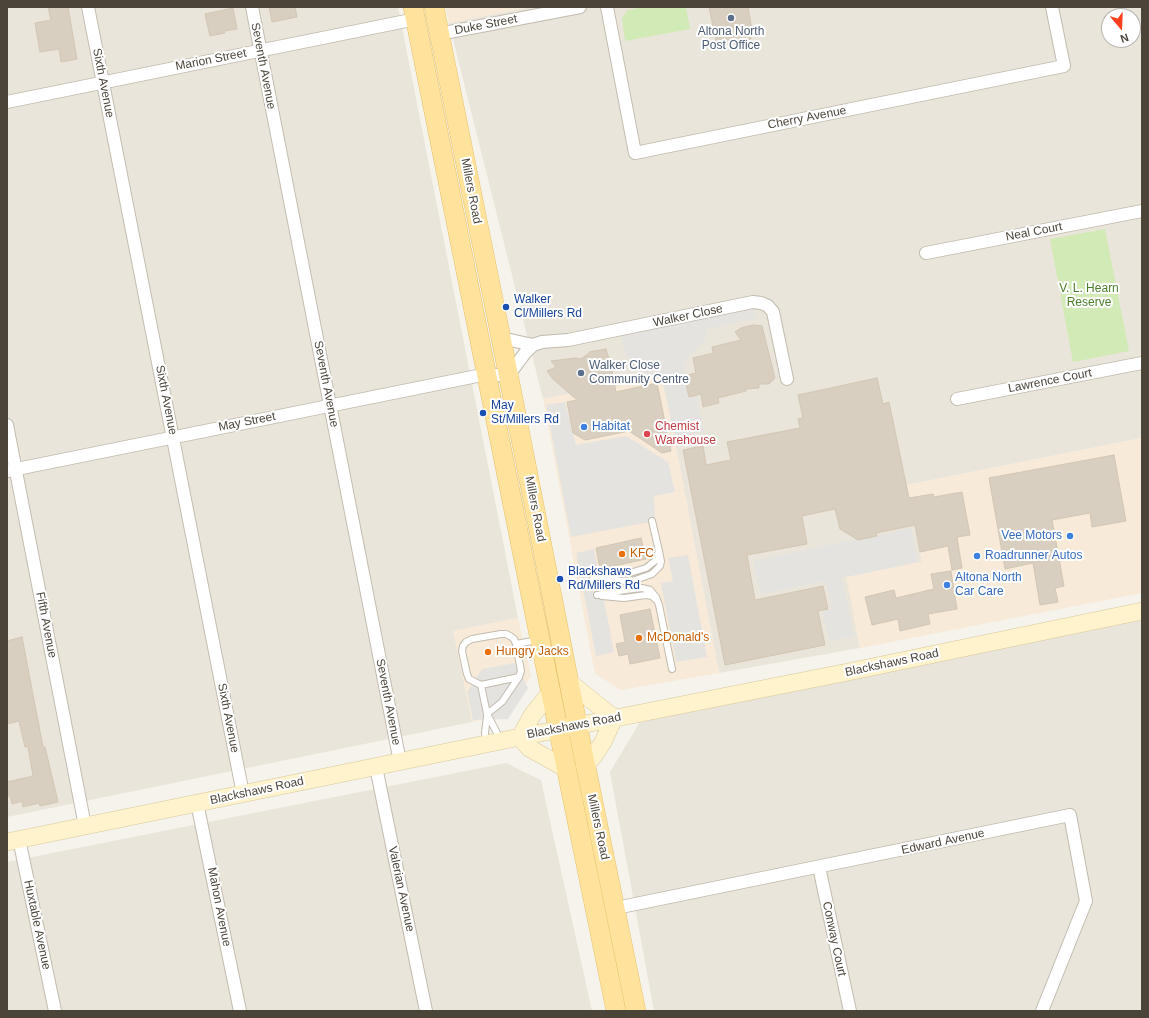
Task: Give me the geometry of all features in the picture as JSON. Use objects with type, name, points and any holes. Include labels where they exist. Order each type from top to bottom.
[{"type":"main road","name":"Millers Road","points":[[434,7],[585,765],[616,908],[636,1011]]},
{"type":"main road","name":"Millers Road","points":[[414,13],[616,1011]]},
{"type":"main road","name":"Blackshaws Road","points":[[13,840],[577,725],[833,675],[1142,611]]},
{"type":"main road","points":[[569,682],[614,718],[603,742],[594,756],[585,765]]},
{"type":"main road","points":[[551,692],[533,714],[520,737],[530,748],[567,769]]},
{"type":"street","name":"Sixth Avenue","points":[[88,7],[243,794]]},
{"type":"street","name":"Seventh Avenue","points":[[252,7],[400,762]]},
{"type":"street","name":"Duke Street","points":[[439,34],[580,7]]},
{"type":"street","name":"Cherry Avenue","points":[[607,7],[636,153],[1064,66],[1052,7]]},
{"type":"street","name":"Marion Street","points":[[7,102],[260,51],[414,13]]},
{"type":"street","name":"Neal Court","points":[[926,253],[1142,211]]},
{"type":"street","name":"Walker Close","points":[[501,338],[533,345],[542,342],[568,340],[753,302],[761,303],[768,306],[774,312],[787,379]]},
{"type":"street","points":[[507,369],[533,345]]},
{"type":"street","name":"Lawrence Court","points":[[957,399],[1142,363]]},
{"type":"street","name":"May Street","points":[[11,470],[507,369]]},
{"type":"street","name":"Fifth Avenue","points":[[7,425],[11,470],[86,826]]},
{"type":"street","name":"Valerian Avenue","points":[[376,767],[426,1011]]},
{"type":"street","name":"Mahon Avenue","points":[[198,803],[240,1011]]},
{"type":"street","name":"Edward Avenue","points":[[616,908],[1070,815],[1086,901],[1042,1011]]},
{"type":"street","name":"Huxtable Avenue","points":[[13,840],[54,1011]]},
{"type":"street","name":"Conway Court","points":[[819,867],[850,1011]]},
{"type":"lane","points":[[593,579],[633,572],[646,568],[655,560],[659,551],[652,521]]},
{"type":"lane","points":[[597,595],[642,588],[650,590],[656,597],[659,605],[672,669]]},
{"type":"lane","points":[[481,685],[487,714],[497,733],[493,742],[485,733],[487,714],[502,702],[519,677],[521,671],[516,644],[514,639],[506,634],[472,639],[466,642],[462,651],[467,674],[470,679],[481,685],[519,677]]},
{"type":"lane","points":[[516,644],[540,639]]},
{"type":"shaded area","points":[[7,7],[398,7],[518,618],[454,631],[472,722],[7,817]]},
{"type":"shaded area","points":[[445,7],[530,7],[449,23]]},
{"type":"shaded area","points":[[530,7],[1142,7],[1142,438],[907,485],[922,562],[847,577],[860,648],[719,673],[661,376],[543,399],[449,23]]},
{"type":"shaded area","points":[[755,306],[757,318],[707,329],[706,339],[689,355],[683,369],[688,395],[696,393],[704,432],[675,438],[662,374],[641,379],[638,366],[625,353],[621,335]]},
{"type":"shaded area","points":[[661,376],[719,673],[621,690],[595,674],[543,399]]},
{"type":"shaded area","points":[[565,402],[576,445],[626,436],[668,462],[675,492],[654,496],[655,521],[571,537],[546,405]]},
{"type":"shaded area","points":[[1142,438],[1142,593],[860,648],[846,577],[922,562],[907,485]]},
{"type":"shaded area","points":[[911,528],[918,562],[842,578],[854,636],[829,641],[823,611],[832,609],[826,581],[761,594],[753,561]]},
{"type":"shaded area","points":[[594,549],[614,652],[596,656],[576,553]]},
{"type":"shaded area","points":[[688,555],[707,657],[676,662],[661,583],[673,581],[668,558]]},
{"type":"shaded area","points":[[518,618],[531,676],[507,713],[472,722],[453,631]]},
{"type":"shaded area","points":[[1142,620],[1142,1011],[654,1011],[610,772],[640,722]]},
{"type":"shaded area","points":[[515,663],[528,688],[508,719],[473,720],[467,692],[482,669]]},
{"type":"shaded area","points":[[506,763],[541,780],[592,1011],[7,1011],[7,862]]},
{"type":"green space","points":[[643,7],[686,7],[690,29],[625,41],[622,18],[628,10]]},
{"type":"green space","name":"V. L. Hearn Reserve","points":[[1105,229],[1129,351],[1073,362],[1050,239]]},
{"type":"building","points":[[48,7],[68,7],[77,59],[61,62],[59,49],[40,52],[35,23],[51,20]]},
{"type":"building","points":[[269,7],[295,7],[297,17],[272,22]]},
{"type":"building","name":"Altona North Post Office","points":[[709,7],[748,7],[752,30],[749,30],[751,39],[717,46]]},
{"type":"building","points":[[233,8],[237,29],[224,31],[225,33],[210,36],[205,14]]},
{"type":"building","points":[[753,325],[762,326],[775,378],[769,384],[759,384],[759,388],[746,389],[746,391],[718,398],[719,403],[703,407],[701,394],[689,397],[684,376],[696,373],[693,358],[713,353],[712,347],[741,340],[735,332],[741,328]]},
{"type":"building","points":[[606,349],[613,364],[612,371],[616,392],[657,383],[671,451],[662,453],[629,431],[585,440],[573,433],[567,402],[577,400],[553,379],[547,371],[556,367],[551,361],[575,358],[581,359],[589,352]]},
{"type":"building","points":[[877,378],[883,404],[889,402],[909,498],[933,494],[934,497],[962,492],[970,535],[957,537],[962,568],[952,570],[948,546],[920,552],[915,525],[876,533],[877,536],[858,540],[840,529],[835,509],[802,516],[807,544],[747,555],[755,600],[823,586],[828,609],[818,611],[825,645],[725,665],[683,450],[703,446],[706,465],[731,460],[727,442],[800,428],[798,419],[803,418],[798,395]]},
{"type":"building","points":[[1114,455],[1126,521],[1092,527],[1090,513],[1052,520],[1064,586],[1055,588],[1058,602],[1040,605],[1033,563],[1005,569],[989,478]]},
{"type":"building","points":[[641,538],[646,559],[600,569],[596,548]]},
{"type":"building","points":[[951,571],[957,609],[928,614],[930,624],[900,631],[898,619],[872,625],[865,597],[894,590],[896,598],[934,589],[931,574]]},
{"type":"building","points":[[650,609],[660,658],[630,664],[628,654],[619,656],[616,644],[625,642],[620,615]]},
{"type":"building","points":[[22,637],[43,747],[45,747],[58,802],[40,806],[39,803],[23,807],[22,801],[12,804],[10,796],[7,796],[7,782],[33,776],[28,747],[25,747],[19,721],[7,724],[7,641]]},
{"type":"place","name":"Altona North Post Office","points":[[731,18]]},
{"type":"place","name":"Walker Cl/Millers Rd","points":[[506,307]]},
{"type":"place","name":"Walker Close Community Centre","points":[[581,373]]},
{"type":"place","name":"May St/Millers Rd","points":[[483,413]]},
{"type":"place","name":"Habitat","points":[[584,427]]},
{"type":"place","name":"Chemist Warehouse","points":[[647,434]]},
{"type":"place","name":"Vee Motors","points":[[1070,536]]},
{"type":"place","name":"KFC","points":[[622,554]]},
{"type":"place","name":"Roadrunner Autos","points":[[977,556]]},
{"type":"place","name":"Blackshaws Rd/Millers Rd","points":[[560,579]]},
{"type":"place","name":"Altona North Car Care","points":[[947,585]]},
{"type":"place","name":"McDonald's","points":[[639,638]]},
{"type":"place","name":"Hungry Jacks","points":[[488,652]]}]
